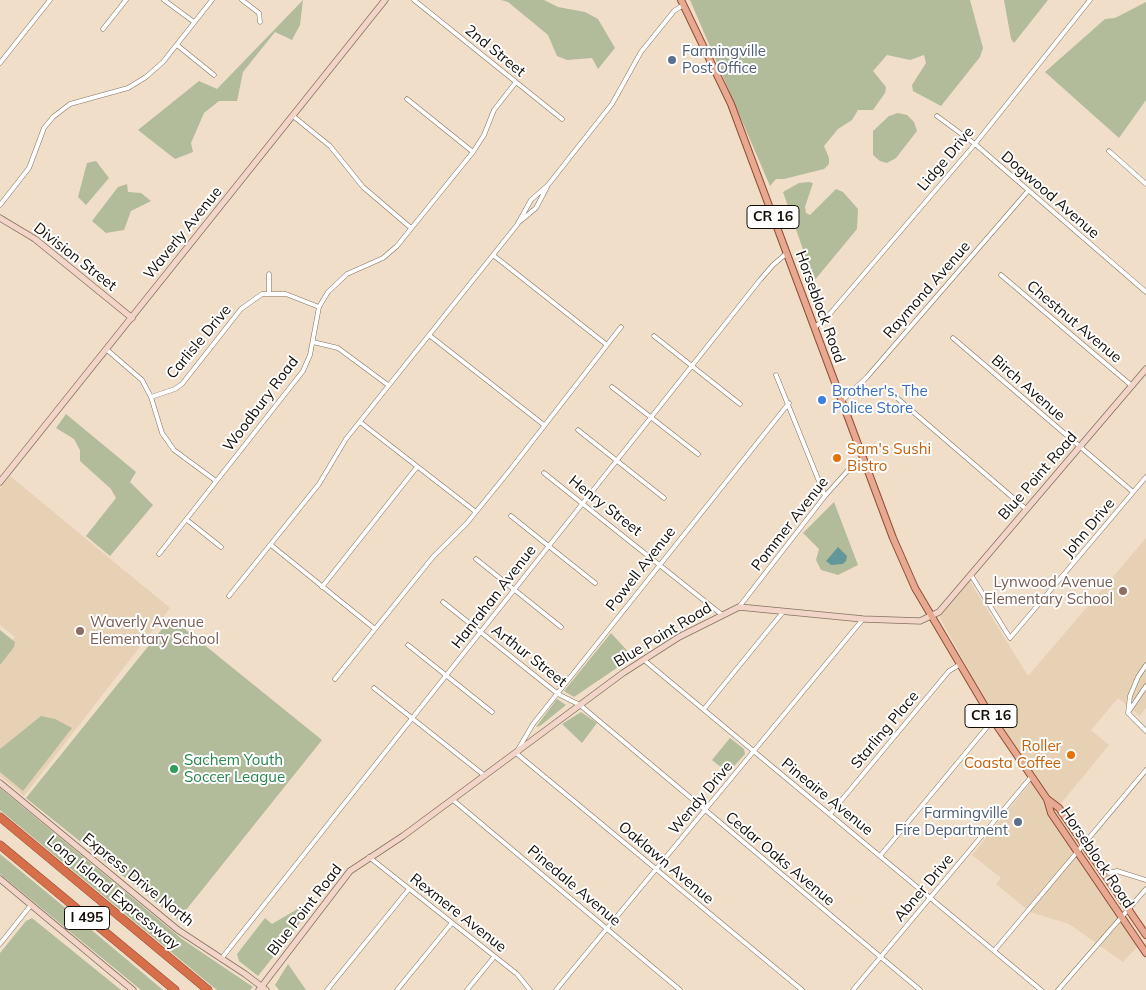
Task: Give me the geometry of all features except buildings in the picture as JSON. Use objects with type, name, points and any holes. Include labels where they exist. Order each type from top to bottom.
[{"type":"highway","name":"Long Island Expressway","points":[[0,817],[208,990]]},
{"type":"highway","name":"I 495","points":[[0,845],[175,990]]},
{"type":"main road","name":"Horseblock Road","points":[[682,2],[731,104],[900,557],[931,616],[993,720],[1047,799],[1059,808],[1084,842],[1146,936]]},
{"type":"main road","name":"Horseblock Road","points":[[1047,799],[1051,813],[1146,954]]},
{"type":"street","points":[[0,63],[50,0]]},
{"type":"street","points":[[103,29],[126,0]]},
{"type":"street","points":[[164,0],[194,22]]},
{"type":"street","points":[[0,205],[30,168],[44,128],[53,117],[70,104],[82,99],[106,95],[137,83],[152,72],[177,45],[212,0]]},
{"type":"street","points":[[242,0],[258,13],[260,22]]},
{"type":"street","name":"Waverly Avenue","points":[[0,482],[385,0]]},
{"type":"street","name":"2nd Street","points":[[414,0],[562,119]]},
{"type":"street","name":"Lidge Drive","points":[[814,328],[828,316],[974,144],[1090,0]]},
{"type":"street","points":[[517,225],[531,200],[548,185],[615,100],[641,52],[682,2]]},
{"type":"street","points":[[177,45],[214,75]]},
{"type":"street","name":"Woodbury Road","points":[[159,554],[301,375],[308,361],[319,308],[339,280],[347,274],[383,258],[397,246],[473,152],[484,135],[494,110],[516,82]]},
{"type":"street","points":[[408,99],[473,152]]},
{"type":"street","points":[[293,116],[330,146],[363,187],[412,228]]},
{"type":"street","name":"Dogwood Avenue","points":[[937,116],[974,144],[1146,292]]},
{"type":"street","points":[[1108,152],[1146,184]]},
{"type":"street","points":[[230,596],[319,484],[340,449],[388,385],[517,225],[536,208],[548,185]]},
{"type":"street","name":"Raymond Avenue","points":[[842,402],[867,377],[1028,191]]},
{"type":"street","name":"Division Street","points":[[0,218],[35,239],[132,318]]},
{"type":"street","name":"Hanrahan Avenue","points":[[221,959],[691,366],[772,265],[787,253]]},
{"type":"street","points":[[492,255],[606,345]]},
{"type":"street","points":[[269,274],[269,293],[286,294],[319,308]]},
{"type":"street","name":"Chestnut Avenue","points":[[1001,275],[1132,386]]},
{"type":"street","name":"Carlisle Drive","points":[[151,397],[175,389],[182,384],[241,308],[262,294],[269,293]]},
{"type":"street","points":[[335,679],[433,558],[476,512],[621,327]]},
{"type":"street","points":[[429,335],[544,425]]},
{"type":"street","points":[[654,336],[740,404]]},
{"type":"street","name":"Birch Avenue","points":[[953,338],[1133,492]]},
{"type":"street","points":[[313,342],[334,346],[388,385]]},
{"type":"street","points":[[106,350],[142,380],[151,397],[158,425],[167,442],[174,450],[216,481]]},
{"type":"street","name":"Blue Point Road","points":[[262,989],[350,871],[403,836],[580,705],[679,637],[721,614],[739,607],[863,619],[920,621],[940,612],[1146,369]]},
{"type":"street","points":[[776,375],[789,403],[825,496]]},
{"type":"street","points":[[612,387],[698,454]]},
{"type":"street","points":[[897,398],[1026,509]]},
{"type":"street","name":"Powell Avenue","points":[[516,753],[533,724],[789,403]]},
{"type":"street","points":[[360,422],[476,512]]},
{"type":"street","points":[[578,430],[664,498]]},
{"type":"street","name":"Pommer Avenue","points":[[739,607],[825,496],[850,467],[863,458]]},
{"type":"street","points":[[322,587],[417,467]]},
{"type":"street","name":"Henry Street","points":[[544,473],[721,614]]},
{"type":"street","name":"John Drive","points":[[971,575],[1010,638],[1146,477]]},
{"type":"street","points":[[511,516],[595,584]]},
{"type":"street","points":[[187,520],[221,547]]},
{"type":"street","points":[[271,545],[375,629]]},
{"type":"street","points":[[476,559],[561,627]]},
{"type":"street","name":"Arthur Street","points":[[443,602],[558,694],[580,705]]},
{"type":"street","points":[[704,709],[783,612]]},
{"type":"street","name":"Wendy Drive","points":[[556,990],[863,619]]},
{"type":"street","points":[[408,645],[492,712]]},
{"type":"street","name":"Pineaire Avenue","points":[[644,660],[1041,990]]},
{"type":"street","name":"Starling Place","points":[[830,814],[949,671],[959,665]]},
{"type":"street","points":[[1128,713],[1130,696],[1138,677],[1146,665]]},
{"type":"street","points":[[1128,713],[1134,701],[1146,686]]},
{"type":"street","points":[[374,688],[485,776]]},
{"type":"street","name":"Cedar Oaks Avenue","points":[[580,705],[920,990]]},
{"type":"street","points":[[1128,713],[1146,731]]},
{"type":"street","points":[[880,856],[993,720]]},
{"type":"street","name":"Oaklawn Avenue","points":[[516,753],[802,990]]},
{"type":"street","points":[[994,951],[1146,770]]},
{"type":"street","name":"Abner Drive","points":[[854,990],[1031,777]]},
{"type":"street","name":"Express Drive North","points":[[0,783],[178,930],[262,989]]},
{"type":"street","name":"Pinedale Avenue","points":[[453,800],[680,990]]},
{"type":"street","name":"Rexmere Avenue","points":[[369,857],[451,924],[517,974],[530,990]]},
{"type":"street","points":[[1104,874],[1117,871],[1146,880]]},
{"type":"street","points":[[1,881],[133,990]]},
{"type":"street","points":[[327,990],[409,889]]},
{"type":"street","points":[[1058,990],[1146,889]]},
{"type":"street","points":[[0,944],[31,905]]},
{"type":"street","points":[[397,990],[451,924]]},
{"type":"street","points":[[467,990],[494,957]]},
{"type":"shaded area","name":"Waverly Avenue Elementary School","points":[[10,476],[170,608],[24,796],[0,776],[0,654],[15,637],[0,625],[0,488]]},
{"type":"shaded area","points":[[1146,538],[1146,708],[1140,716],[1118,698],[1091,730],[1109,745],[1059,806],[1139,945],[1123,962],[1069,924],[1030,912],[996,884],[1001,878],[972,855],[1030,783],[938,614],[969,580],[1028,676]]},
{"type":"green space","points":[[303,0],[300,25],[292,40],[275,32],[243,72],[237,101],[219,101],[204,113],[191,143],[193,152],[175,159],[138,130],[199,81],[217,89]]},
{"type":"green space","points":[[501,0],[544,0],[558,7],[585,12],[598,19],[615,48],[598,69],[592,58],[567,60],[557,56],[548,35],[508,2]]},
{"type":"green space","points":[[690,0],[970,0],[983,48],[980,57],[941,106],[913,91],[912,85],[926,63],[924,55],[910,60],[887,55],[873,71],[886,87],[885,93],[873,110],[858,110],[852,120],[838,129],[824,146],[829,158],[829,164],[824,169],[784,179],[776,179],[770,186]]},
{"type":"green space","points":[[1004,0],[1048,0],[1014,43],[1011,39]]},
{"type":"green space","points":[[1146,2],[1146,100],[1119,138],[1045,72],[1105,19],[1115,18]]},
{"type":"green space","points":[[898,113],[907,115],[914,122],[917,131],[896,158],[887,163],[880,161],[873,155],[873,131],[889,116]]},
{"type":"green space","points":[[96,161],[109,178],[86,205],[78,197],[87,163]]},
{"type":"green space","points":[[799,183],[813,183],[805,207],[806,213],[810,215],[836,189],[843,192],[858,209],[857,229],[814,281],[783,192]]},
{"type":"green space","points":[[127,184],[128,192],[141,193],[151,201],[131,211],[124,230],[106,233],[92,221],[118,187]]},
{"type":"green space","points":[[66,414],[136,472],[130,482],[153,505],[110,556],[86,536],[116,498],[111,489],[80,461],[80,450],[74,439],[56,428]]},
{"type":"green space","points":[[834,502],[858,565],[838,575],[821,570],[816,560],[819,549],[803,533]]},
{"type":"green space","name":"Sachem Youth Soccer League","points":[[171,618],[322,740],[178,920],[26,798]]},
{"type":"green space","points":[[0,630],[15,642],[14,647],[0,665]]},
{"type":"green space","points":[[611,633],[633,657],[574,697],[564,691]]},
{"type":"green space","points":[[557,699],[566,705],[540,726],[536,727]]},
{"type":"green space","points":[[581,712],[597,723],[582,743],[562,724]]},
{"type":"green space","points":[[41,716],[55,719],[72,728],[23,791],[0,772],[0,749]]},
{"type":"green space","points":[[730,738],[744,749],[745,754],[728,773],[712,760]]},
{"type":"green space","points":[[0,788],[182,939],[253,987],[250,990],[217,990],[0,810]]},
{"type":"green space","points":[[0,854],[163,990],[141,990],[0,874]]},
{"type":"green space","points":[[306,904],[299,924],[258,976],[239,961],[237,954],[265,918],[272,924]]},
{"type":"green space","points":[[32,918],[121,990],[0,990],[0,953],[26,921]]},
{"type":"green space","points":[[288,964],[306,990],[279,990],[275,985]]},
{"type":"water","points":[[838,547],[847,556],[846,561],[843,564],[831,565],[826,561]]},
{"type":"place","name":"Farmingville Post Office","points":[[672,60]]},
{"type":"place","name":"Brother's, The Police Store","points":[[822,400]]},
{"type":"place","name":"Sam's Sushi Bistro","points":[[837,458]]},
{"type":"place","name":"Lynwood Avenue Elementary School","points":[[1123,591]]},
{"type":"place","name":"Waverly Avenue Elementary School","points":[[80,631]]},
{"type":"place","name":"Roller Coasta Coffee","points":[[1071,755]]},
{"type":"place","name":"Sachem Youth Soccer League","points":[[174,769]]},
{"type":"place","name":"Farmingville Fire Department","points":[[1018,822]]}]
